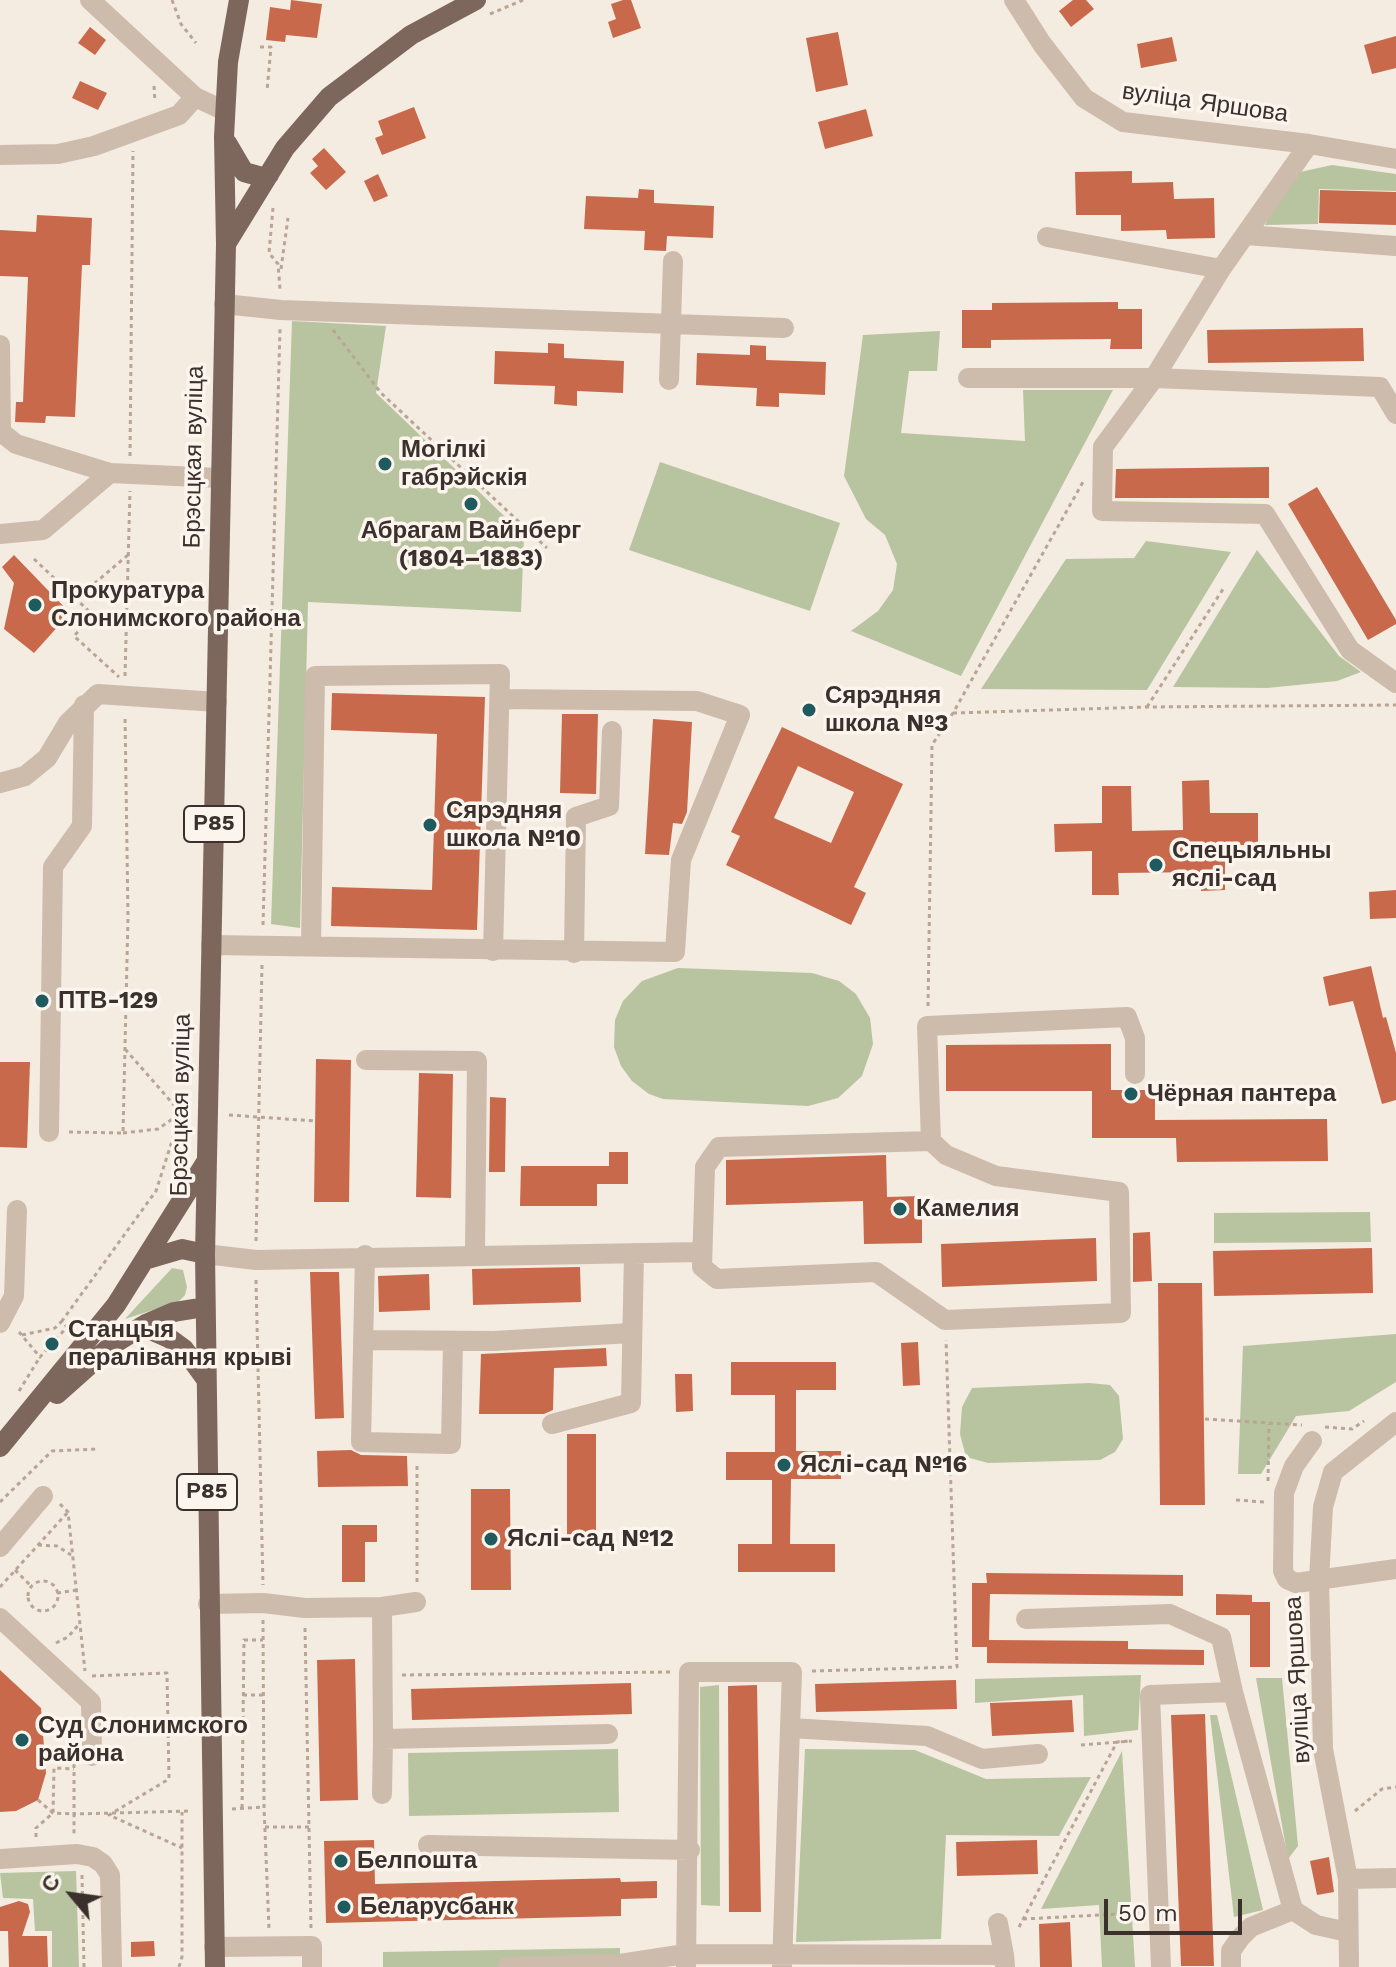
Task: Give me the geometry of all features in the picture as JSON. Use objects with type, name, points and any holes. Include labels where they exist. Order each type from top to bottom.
[{"type":"main road","name":"Р85","points":[[226,244],[225,111],[229,53],[239,0]]},
{"type":"main road","points":[[226,244],[306,120],[352,76],[411,35],[476,0]]},
{"type":"main road","points":[[224,137],[244,172],[252,176],[269,175]]},
{"type":"main road","name":"Брэсцкая вуліца","points":[[214,1957],[205,1254],[226,244]]},
{"type":"main road","points":[[0,1447],[116,1305],[148,1259],[206,1162]]},
{"type":"main road","points":[[148,1259],[182,1249],[205,1254]]},
{"type":"main road","points":[[16,1430],[112,1345],[142,1326],[174,1312],[205,1307]]},
{"type":"main road","points":[[142,1326],[169,1338],[184,1349],[206,1379]]},
{"type":"street","points":[[90,0],[195,97],[225,111]]},
{"type":"street","name":"вуліца Яршова","points":[[1014,0],[1076,88],[1103,113],[1123,122],[1309,144],[1396,159]]},
{"type":"street","points":[[0,155],[58,154],[94,146],[179,115],[195,97]]},
{"type":"street","points":[[1309,144],[1221,269],[1154,378],[1103,447],[1102,511],[1265,514],[1350,650],[1396,683]]},
{"type":"street","points":[[1246,235],[1396,246]]},
{"type":"street","points":[[1047,237],[1221,269]]},
{"type":"street","points":[[669,380],[673,261]]},
{"type":"street","points":[[224,304],[319,311],[784,328]]},
{"type":"street","points":[[0,345],[1,432],[16,444],[120,474],[219,478]]},
{"type":"street","points":[[968,378],[1154,378],[1380,387],[1396,414]]},
{"type":"street","points":[[0,534],[43,530],[120,474]]},
{"type":"street","points":[[311,946],[315,676],[500,674],[493,951]]},
{"type":"street","points":[[0,783],[25,776],[47,758],[68,723],[98,694],[217,702]]},
{"type":"street","points":[[211,945],[574,953],[675,952],[681,860],[740,715],[697,701],[500,699]]},
{"type":"street","points":[[49,1132],[53,867],[82,826],[84,705]]},
{"type":"street","points":[[574,953],[576,817],[609,806],[612,731]]},
{"type":"street","points":[[931,1141],[927,1026],[1127,1017],[1135,1038],[1135,1074]]},
{"type":"street","points":[[366,1060],[477,1061],[475,1254]]},
{"type":"street","points":[[931,1141],[946,1155],[996,1176],[1119,1192],[1121,1313],[945,1320],[876,1272],[717,1279],[702,1267],[701,1252],[705,1167],[719,1147],[931,1141]]},
{"type":"street","points":[[3,1320],[14,1296],[17,1210]]},
{"type":"street","points":[[205,1254],[256,1260],[365,1255],[701,1252]]},
{"type":"street","points":[[552,1424],[631,1403],[634,1253]]},
{"type":"street","points":[[365,1255],[361,1442],[451,1444],[453,1341]]},
{"type":"street","points":[[363,1340],[453,1341],[631,1333]]},
{"type":"street","name":"вуліца Яршова","points":[[1349,1967],[1348,1879],[1323,1749],[1319,1580],[1323,1507],[1333,1472],[1396,1422]]},
{"type":"street","points":[[1316,1431],[1294,1466],[1284,1493],[1283,1571],[1287,1579],[1296,1583],[1396,1569]]},
{"type":"street","points":[[0,1547],[51,1499]]},
{"type":"street","points":[[208,1604],[263,1603],[305,1608],[382,1607],[416,1602]]},
{"type":"street","points":[[382,1607],[382,1794]]},
{"type":"street","points":[[1026,1619],[1170,1614],[1221,1637],[1233,1692],[1293,1910],[1316,1925],[1348,1932]]},
{"type":"street","points":[[0,1618],[91,1702],[92,1756]]},
{"type":"street","points":[[686,1960],[690,1850],[689,1672],[792,1672],[782,1961]]},
{"type":"street","points":[[1161,1967],[1150,1695],[1233,1692]]},
{"type":"street","points":[[790,1728],[927,1736],[982,1759],[1038,1754]]},
{"type":"street","points":[[383,1739],[608,1734]]},
{"type":"street","points":[[428,1845],[690,1850]]},
{"type":"street","points":[[0,1859],[81,1855],[103,1864],[110,1875],[112,1967]]},
{"type":"street","points":[[1348,1879],[1396,1878]]},
{"type":"street","points":[[1231,1967],[1231,1951],[1251,1927],[1293,1910]]},
{"type":"street","points":[[507,1967],[686,1960],[1005,1961],[998,1923]]},
{"type":"street","points":[[214,1957],[312,1946],[312,1967]]},
{"type":"path","points":[[172,0],[181,24],[196,43]]},
{"type":"path","points":[[260,47],[271,47],[267,91]]},
{"type":"path","points":[[152,109],[156,100],[154,86]]},
{"type":"path","points":[[93,615],[74,636],[125,682],[128,554],[120,474],[133,147]]},
{"type":"path","points":[[280,273],[288,218]]},
{"type":"path","points":[[319,311],[381,393],[547,548]]},
{"type":"path","points":[[927,1026],[932,745],[1103,447]]},
{"type":"path","points":[[76,599],[128,554]]},
{"type":"path","points":[[34,559],[93,615],[127,617]]},
{"type":"path","points":[[1147,707],[1225,586]]},
{"type":"path","points":[[123,1133],[128,917],[125,695]]},
{"type":"path","points":[[953,713],[1147,707],[1396,705]]},
{"type":"path","points":[[125,1049],[181,1113]]},
{"type":"path","points":[[22,1335],[55,1328],[62,1321],[156,1191],[181,1113]]},
{"type":"path","points":[[49,1132],[123,1133],[158,1129],[181,1113],[315,1121]]},
{"type":"path","points":[[3,1320],[22,1335],[40,1357],[67,1327],[62,1321]]},
{"type":"path","points":[[792,1672],[957,1667],[945,1320]]},
{"type":"path","points":[[1205,1419],[1270,1423],[1316,1431],[1352,1429],[1373,1416]]},
{"type":"path","points":[[1236,1500],[1266,1502],[1270,1423]]},
{"type":"path","points":[[416,1602],[417,1443]]},
{"type":"path","points":[[0,1502],[52,1451],[98,1449]]},
{"type":"path","points":[[51,1499],[68,1512],[85,1676],[167,1673],[169,1779],[109,1815],[182,1848]]},
{"type":"path","points":[[0,1587],[68,1512]]},
{"type":"path","points":[[38,1545],[57,1546],[73,1557]]},
{"type":"path","points":[[15,1570],[32,1587]]},
{"type":"path","points":[[32,1587],[47,1582],[57,1593]]},
{"type":"path","points":[[32,1587],[30,1602],[40,1611],[52,1608],[57,1593]]},
{"type":"path","points":[[57,1593],[77,1590]]},
{"type":"path","points":[[305,1608],[312,1946]]},
{"type":"path","points":[[52,1645],[68,1637],[80,1623]]},
{"type":"path","points":[[242,1808],[244,1640],[263,1640]]},
{"type":"path","points":[[382,1676],[689,1672]]},
{"type":"path","points":[[243,1695],[264,1695]]},
{"type":"path","points":[[1081,1745],[1152,1740]]},
{"type":"path","points":[[1005,1961],[1023,1919],[1117,1742],[1152,1740]]},
{"type":"path","points":[[37,1848],[36,1828],[53,1813],[54,1768],[74,1769]]},
{"type":"path","points":[[1337,1818],[1352,1814],[1382,1789],[1396,1787]]},
{"type":"path","points":[[38,1800],[53,1813],[74,1814]]},
{"type":"path","points":[[179,1967],[182,1957],[182,1812]]},
{"type":"path","points":[[265,1827],[309,1827]]},
{"type":"path","points":[[81,1855],[84,1967]]},
{"type":"path","points":[[1023,1919],[1158,1912]]},
{"type":"green space","points":[[1332,165],[1396,174],[1396,191],[1319,189],[1318,224],[1265,225],[1275,202],[1300,172]]},
{"type":"green space","name":"Могілкі габрэйскія","points":[[292,321],[386,326],[376,393],[524,535],[521,612],[308,602],[300,928],[271,924]]},
{"type":"green space","points":[[940,331],[937,371],[909,371],[901,433],[1025,441],[1023,390],[1113,390],[961,676],[851,631],[878,611],[893,590],[897,564],[885,535],[866,519],[844,476],[863,335]]},
{"type":"green space","points":[[660,462],[840,523],[810,611],[629,550]]},
{"type":"green space","points":[[1146,541],[1231,552],[1147,690],[981,689],[1066,559],[1134,558]]},
{"type":"green space","points":[[1257,550],[1339,656],[1361,672],[1337,681],[1267,688],[1173,687]]},
{"type":"green space","points":[[678,968],[812,973],[839,981],[856,994],[870,1018],[873,1044],[862,1076],[838,1098],[808,1106],[663,1099],[649,1094],[632,1081],[621,1066],[614,1047],[615,1020],[623,1001],[642,981]]},
{"type":"green space","points":[[1370,1212],[1371,1242],[1214,1243],[1214,1213]]},
{"type":"green space","points":[[172,1268],[183,1270],[187,1287],[185,1295],[178,1302],[125,1319]]},
{"type":"green space","points":[[1396,1334],[1396,1382],[1349,1411],[1296,1416],[1261,1474],[1238,1474],[1243,1346]]},
{"type":"green space","points":[[1089,1383],[1110,1385],[1119,1396],[1123,1439],[1115,1452],[1100,1460],[988,1463],[966,1457],[960,1434],[962,1407],[972,1388]]},
{"type":"green space","points":[[1141,1675],[1138,1730],[1084,1736],[1083,1695],[975,1703],[975,1679]]},
{"type":"green space","points":[[1256,1678],[1282,1678],[1298,1846],[1288,1859]]},
{"type":"green space","points":[[719,1685],[720,1906],[701,1905],[700,1687]]},
{"type":"green space","points":[[1210,1715],[1217,1715],[1263,1910],[1234,1917]]},
{"type":"green space","points":[[618,1749],[619,1812],[409,1816],[408,1753]]},
{"type":"green space","points":[[805,1749],[915,1750],[986,1779],[1091,1777],[1059,1836],[946,1835],[941,1939],[796,1942]]},
{"type":"green space","points":[[1122,1751],[1135,1967],[1102,1967],[1099,1905],[1041,1909]]},
{"type":"green space","points":[[76,1871],[79,1967],[52,1967],[52,1931],[35,1931],[33,1899],[3,1898],[0,1873]]},
{"type":"green space","points":[[620,1948],[620,1967],[383,1967],[383,1952]]},
{"type":"building","points":[[291,0],[322,4],[317,38],[286,35],[285,42],[266,40],[270,7],[290,10]]},
{"type":"building","points":[[631,0],[641,28],[613,38],[608,22],[616,19],[611,4]]},
{"type":"building","points":[[1073,0],[1086,0],[1094,9],[1071,27],[1059,11]]},
{"type":"building","points":[[90,27],[106,40],[95,55],[78,43]]},
{"type":"building","points":[[838,32],[848,85],[816,92],[806,38]]},
{"type":"building","points":[[1396,36],[1396,68],[1372,74],[1364,45]]},
{"type":"building","points":[[1172,37],[1177,61],[1141,68],[1137,44]]},
{"type":"building","points":[[80,81],[107,93],[98,110],[72,98]]},
{"type":"building","points":[[414,107],[426,138],[382,155],[375,138],[383,135],[378,121]]},
{"type":"building","points":[[866,109],[873,136],[825,149],[818,122]]},
{"type":"building","points":[[324,148],[346,172],[326,190],[310,173],[318,166],[312,159]]},
{"type":"building","points":[[1132,171],[1132,183],[1173,182],[1174,199],[1214,198],[1215,238],[1167,239],[1166,230],[1121,231],[1121,215],[1076,215],[1075,172]]},
{"type":"building","points":[[378,174],[388,196],[374,202],[364,181]]},
{"type":"building","points":[[639,189],[654,190],[654,203],[714,206],[713,238],[667,236],[666,251],[644,250],[645,231],[584,229],[586,196],[638,198]]},
{"type":"building","points":[[1320,190],[1396,192],[1396,225],[1319,223]]},
{"type":"building","points":[[37,215],[92,218],[90,265],[82,265],[75,417],[46,416],[45,423],[15,422],[16,402],[23,402],[28,277],[0,276],[0,230],[36,232]]},
{"type":"building","points":[[1118,302],[1118,309],[1142,309],[1142,349],[1110,349],[1111,339],[991,340],[991,348],[962,348],[962,310],[992,310],[992,303]]},
{"type":"building","points":[[1363,328],[1364,361],[1208,363],[1207,330]]},
{"type":"building","points":[[548,343],[564,344],[564,358],[624,361],[623,393],[577,391],[577,406],[554,404],[555,386],[494,384],[495,351],[548,353]]},
{"type":"building","points":[[750,345],[766,346],[766,360],[826,362],[825,395],[779,393],[779,407],[756,406],[757,388],[696,385],[697,353],[750,355]]},
{"type":"building","points":[[1269,467],[1269,498],[1115,498],[1116,469]]},
{"type":"building","points":[[1317,487],[1396,620],[1396,624],[1368,640],[1288,504]]},
{"type":"building","name":"Прокуратура Слонимского района","points":[[14,555],[70,613],[34,653],[4,629],[14,583],[2,567]]},
{"type":"building","points":[[332,693],[485,697],[477,930],[331,926],[332,887],[432,890],[437,734],[331,730]]},
{"type":"building","points":[[562,714],[598,714],[596,794],[560,793]]},
{"type":"building","points":[[653,719],[692,722],[687,812],[682,824],[673,823],[669,855],[645,854]]},
{"type":"building","points":[[782,727],[903,784],[854,887],[866,893],[851,925],[726,865],[740,836],[731,832]],"holes":[[[798,766],[854,792],[831,843],[774,818]]]},
{"type":"building","points":[[1209,780],[1210,813],[1258,813],[1258,845],[1225,845],[1225,890],[1201,891],[1201,872],[1118,873],[1119,895],[1092,895],[1092,851],[1055,852],[1054,824],[1102,823],[1102,786],[1131,786],[1132,831],[1183,830],[1182,781]]},
{"type":"building","points":[[1396,890],[1396,918],[1370,919],[1369,892]]},
{"type":"building","points":[[1371,966],[1383,1018],[1386,1017],[1396,1053],[1396,1100],[1382,1104],[1353,1001],[1329,1006],[1323,977]]},
{"type":"building","points":[[1111,1044],[1111,1090],[1155,1090],[1155,1120],[1327,1119],[1328,1161],[1177,1162],[1176,1138],[1092,1138],[1092,1091],[946,1091],[946,1045]]},
{"type":"building","points":[[316,1059],[351,1060],[349,1202],[314,1202]]},
{"type":"building","points":[[0,1062],[30,1062],[27,1148],[0,1147]]},
{"type":"building","points":[[419,1073],[453,1074],[451,1198],[416,1197]]},
{"type":"building","points":[[490,1097],[506,1098],[505,1172],[489,1172]]},
{"type":"building","points":[[609,1152],[628,1152],[628,1184],[597,1184],[597,1206],[520,1206],[521,1166],[609,1166]]},
{"type":"building","points":[[886,1155],[887,1197],[922,1196],[922,1243],[864,1244],[863,1201],[726,1205],[726,1160]]},
{"type":"building","points":[[1150,1232],[1152,1281],[1133,1282],[1133,1233]]},
{"type":"building","points":[[1096,1238],[1097,1281],[942,1287],[941,1244]]},
{"type":"building","points":[[1372,1248],[1373,1293],[1214,1296],[1213,1251]]},
{"type":"building","points":[[580,1267],[581,1302],[473,1305],[472,1269]]},
{"type":"building","points":[[310,1272],[339,1272],[344,1418],[315,1419]]},
{"type":"building","points":[[429,1274],[430,1310],[379,1312],[378,1276]]},
{"type":"building","points":[[1158,1283],[1202,1283],[1205,1505],[1160,1505]]},
{"type":"building","points":[[918,1342],[920,1385],[903,1386],[901,1343]]},
{"type":"building","points":[[606,1348],[607,1366],[554,1368],[553,1410],[544,1414],[479,1414],[481,1354]]},
{"type":"building","name":"Яслі-сад №16","points":[[731,1362],[836,1362],[836,1390],[796,1390],[796,1451],[841,1451],[841,1479],[791,1479],[790,1544],[835,1544],[835,1572],[738,1572],[738,1544],[772,1544],[772,1480],[726,1480],[726,1452],[775,1452],[775,1395],[731,1395]]},
{"type":"building","points":[[675,1374],[692,1374],[693,1411],[676,1412]]},
{"type":"building","points":[[567,1434],[596,1434],[596,1539],[567,1540]]},
{"type":"building","points":[[351,1450],[361,1455],[407,1456],[408,1486],[318,1487],[317,1451]]},
{"type":"building","name":"Яслі-сад №12","points":[[471,1489],[510,1489],[511,1590],[471,1590]]},
{"type":"building","points":[[342,1525],[377,1525],[377,1542],[365,1542],[365,1582],[342,1582]]},
{"type":"building","points":[[986,1573],[1183,1575],[1183,1596],[990,1594],[989,1640],[1128,1641],[1128,1649],[1204,1650],[1204,1665],[987,1663],[987,1647],[972,1647],[972,1583],[987,1583]]},
{"type":"building","points":[[1216,1594],[1252,1595],[1252,1602],[1270,1602],[1270,1667],[1250,1667],[1250,1615],[1216,1615]]},
{"type":"building","points":[[355,1659],[358,1800],[320,1801],[317,1660]]},
{"type":"building","name":"Суд Слонимского района","points":[[0,1670],[41,1708],[46,1773],[38,1800],[16,1811],[0,1812]]},
{"type":"building","points":[[956,1680],[957,1709],[816,1712],[815,1684]]},
{"type":"building","points":[[631,1683],[632,1714],[412,1720],[411,1689]]},
{"type":"building","points":[[757,1685],[761,1912],[729,1912],[728,1686]]},
{"type":"building","points":[[1072,1700],[1074,1732],[992,1736],[990,1703]]},
{"type":"building","points":[[1205,1714],[1214,1966],[1181,1966],[1171,1715]]},
{"type":"building","points":[[374,1840],[375,1884],[620,1878],[621,1882],[657,1881],[657,1898],[621,1899],[621,1916],[326,1923],[324,1841]]},
{"type":"building","points":[[1037,1840],[1038,1874],[957,1876],[956,1842]]},
{"type":"building","points":[[1329,1857],[1334,1892],[1317,1895],[1310,1861]]},
{"type":"building","points":[[19,1901],[28,1904],[30,1912],[22,1936],[47,1936],[48,1967],[9,1967],[8,1931],[0,1931],[0,1907]]},
{"type":"building","points":[[1070,1922],[1072,1967],[1040,1967],[1039,1924]]},
{"type":"building","points":[[154,1941],[155,1956],[131,1957],[131,1942]]},
{"type":"place","name":"Могілкі габрэйскія","points":[[385,464]]},
{"type":"place","name":"Абрагам Вайнберг (1804–1883)","points":[[471,504]]},
{"type":"place","name":"Прокуратура Слонимского района","points":[[35,605]]},
{"type":"place","name":"Сярэдняя школа №3","points":[[809,710]]},
{"type":"place","name":"Сярэдняя школа №10","points":[[430,825]]},
{"type":"place","name":"Спецыяльны яслі-сад","points":[[1156,865]]},
{"type":"place","name":"ПТВ-129","points":[[42,1001]]},
{"type":"place","name":"Чёрная пантера","points":[[1131,1094]]},
{"type":"place","name":"Камелия","points":[[900,1209]]},
{"type":"place","name":"Станцыя пералівання крыві","points":[[52,1344]]},
{"type":"place","name":"Яслі-сад №16","points":[[784,1465]]},
{"type":"place","name":"Яслі-сад №12","points":[[491,1539]]},
{"type":"place","name":"Суд Слонимского района","points":[[22,1740]]},
{"type":"place","name":"Белпошта","points":[[341,1861]]},
{"type":"place","name":"Беларусбанк","points":[[344,1907]]}]
